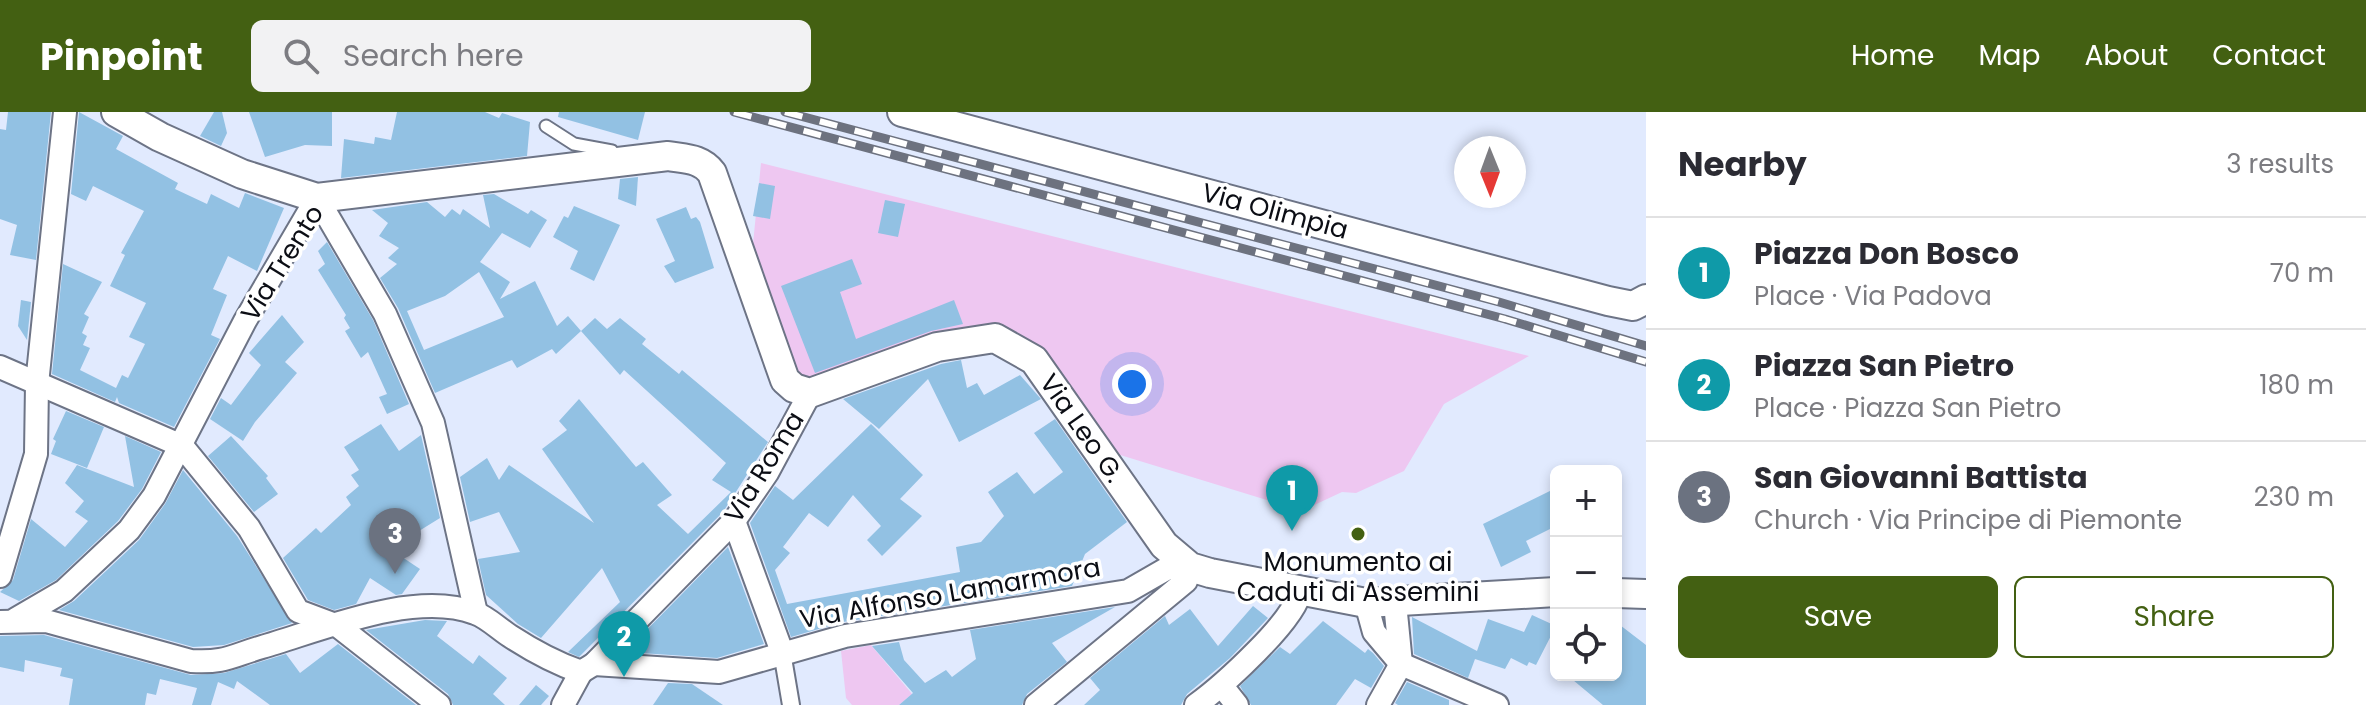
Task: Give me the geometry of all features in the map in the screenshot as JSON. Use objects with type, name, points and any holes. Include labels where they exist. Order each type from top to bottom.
[{"type":"street","points":[[0,576],[36,454],[37,384],[65,112]]},
{"type":"street","points":[[8,620],[95,632],[191,661],[211,663],[228,661],[257,649],[387,611],[437,605],[476,613],[433,423],[385,314],[317,198],[242,174],[160,137],[116,112]]},
{"type":"street","name":"Via Olimpia","points":[[902,112],[1608,301],[1633,306],[1646,299]]},
{"type":"street","name":"Via Trento","points":[[8,620],[64,591],[129,530],[154,496],[245,321],[317,198],[682,158]]},
{"type":"street","name":"Via Roma","points":[[563,705],[587,668],[734,521],[767,473],[810,393],[794,388],[785,380],[721,193],[706,164],[682,158]]},
{"type":"street","name":"Via Leo G.","points":[[810,393],[937,347],[995,338],[1034,360],[1164,545],[1190,567]]},
{"type":"street","points":[[0,367],[182,446],[249,528],[298,611],[338,626],[439,705]]},
{"type":"street","points":[[734,521],[782,652],[791,705]]},
{"type":"street","points":[[1036,705],[1186,581],[1190,567],[1366,603],[1550,592]]},
{"type":"street","name":"Via Alfonso Lamarmora","points":[[476,613],[552,661],[587,668],[719,672],[845,636],[1128,591],[1168,568],[1190,567]]},
{"type":"street","name":"Via Alfonso Lamarmora","points":[[1128,591],[1139,600],[1144,616]]},
{"type":"street","points":[[1196,705],[1222,686],[1299,603],[1300,591]]},
{"type":"street","points":[[1622,593],[1646,594]]},
{"type":"street","points":[[1366,603],[1374,632],[1401,664],[1497,705]]},
{"type":"street","points":[[1378,705],[1401,664],[1395,603]]},
{"type":"street","points":[[1222,686],[1237,705]]},
{"type":"lane","points":[[546,126],[574,144],[590,149],[682,158]]},
{"type":"shaded area","points":[[761,163],[1529,356],[1444,404],[1404,471],[1356,493],[1342,492],[1293,515],[1282,495],[1270,501],[1117,454],[1061,378],[1022,341],[818,383],[794,372],[753,244]]},
{"type":"shaded area","points":[[871,645],[912,694],[899,705],[852,705],[846,698],[841,651]]},
{"type":"building","points":[[8,112],[51,112],[36,260],[10,255],[17,225],[0,219],[0,129],[6,130]]},
{"type":"building","points":[[79,112],[123,136],[116,149],[178,183],[175,189],[207,204],[211,194],[239,208],[245,193],[284,208],[257,271],[228,256],[213,289],[227,295],[211,335],[220,339],[174,427],[119,403],[117,397],[115,402],[52,374],[63,264],[102,282],[84,314],[89,317],[82,333],[87,336],[83,345],[90,348],[80,370],[116,388],[122,375],[128,378],[145,344],[129,337],[146,303],[110,286],[125,255],[121,253],[144,211],[93,186],[86,201],[71,194]]},
{"type":"building","points":[[214,112],[222,112],[227,133],[221,146],[200,136]]},
{"type":"building","points":[[249,112],[332,112],[332,146],[305,145],[265,157]]},
{"type":"building","points":[[397,112],[485,112],[499,118],[502,113],[530,122],[527,156],[341,178],[344,139],[374,144],[375,137],[391,140]]},
{"type":"building","points":[[559,112],[645,112],[638,140],[558,117]]},
{"type":"building","points":[[638,177],[636,206],[618,199],[620,179]]},
{"type":"building","points":[[759,183],[775,186],[770,219],[753,216]]},
{"type":"building","points":[[494,194],[528,214],[531,210],[547,220],[530,248],[502,233],[480,262],[510,282],[500,299],[535,281],[557,326],[568,316],[581,331],[556,354],[552,349],[517,368],[512,360],[435,393],[398,308],[380,278],[397,264],[388,258],[399,248],[379,236],[388,223],[372,210],[427,202],[445,217],[452,209],[460,215],[463,209],[490,228],[483,195]],"holes":[[[479,272],[504,317],[424,350],[407,311],[445,296]]]},
{"type":"building","points":[[885,200],[905,204],[898,237],[878,233]]},
{"type":"building","points":[[574,206],[620,225],[594,281],[570,269],[578,251],[553,237],[564,216],[568,218]]},
{"type":"building","points":[[686,207],[691,219],[696,217],[700,222],[714,268],[675,283],[664,266],[675,261],[656,219]]},
{"type":"building","points":[[327,242],[373,320],[409,404],[387,414],[379,397],[387,394],[368,352],[361,358],[345,331],[350,328],[344,318],[346,315],[318,270],[325,264],[318,251]]},
{"type":"building","points":[[852,259],[862,284],[840,292],[856,339],[954,300],[963,324],[931,331],[815,373],[781,286]]},
{"type":"building","points":[[21,300],[31,302],[27,340],[18,326]]},
{"type":"building","points":[[282,315],[304,342],[285,362],[297,373],[255,422],[243,441],[210,419],[221,398],[231,405],[261,365],[249,353]]},
{"type":"building","points":[[595,318],[607,329],[620,318],[646,339],[642,344],[679,374],[682,370],[768,442],[723,512],[579,657],[568,652],[620,602],[602,568],[541,638],[518,624],[486,595],[478,559],[520,552],[499,512],[470,522],[460,477],[487,458],[499,480],[509,465],[594,523],[542,449],[567,430],[559,421],[579,399],[636,467],[643,462],[672,495],[657,505],[688,534],[731,492],[712,480],[726,463],[624,370],[620,375],[581,331]]},
{"type":"building","points":[[961,360],[967,388],[977,383],[984,395],[1020,375],[1041,399],[959,442],[928,379],[879,429],[843,399],[941,364]]},
{"type":"building","points":[[66,411],[104,427],[87,468],[51,454],[56,441],[53,439]]},
{"type":"building","points":[[1055,419],[1127,522],[1085,554],[1072,586],[843,622],[791,637],[750,523],[775,486],[793,500],[871,424],[923,475],[900,499],[922,516],[882,556],[867,540],[881,526],[853,495],[828,527],[809,513],[783,547],[790,553],[775,570],[787,604],[960,572],[956,547],[981,542],[1004,516],[988,492],[1017,472],[1034,494],[1063,472],[1034,433]]},
{"type":"building","points":[[381,424],[399,451],[421,435],[440,518],[390,549],[420,569],[402,594],[396,595],[370,578],[356,604],[334,610],[308,600],[283,558],[316,528],[321,533],[351,505],[346,497],[359,486],[351,475],[359,470],[344,447]]},
{"type":"building","points":[[125,436],[161,452],[142,489],[118,521],[56,580],[19,601],[0,592],[13,580],[31,519],[65,547],[88,521],[75,512],[84,501],[65,483],[77,465],[134,487]]},
{"type":"building","points":[[231,436],[268,476],[266,478],[278,494],[254,512],[208,456]]},
{"type":"building","points":[[183,470],[237,536],[292,623],[224,645],[193,647],[59,610],[74,601],[139,540],[165,504]]},
{"type":"building","points":[[1550,491],[1550,529],[1526,541],[1531,552],[1501,567],[1483,524]]},
{"type":"building","points":[[728,547],[764,644],[717,658],[625,652]]},
{"type":"building","points":[[1253,606],[1268,618],[1230,658],[1187,694],[1181,705],[1084,705],[1100,690],[1090,678],[1165,616],[1169,625],[1190,609],[1218,646]]},
{"type":"building","points":[[1115,607],[1052,643],[1067,662],[1027,694],[1022,705],[899,705],[913,693],[872,646],[899,642],[904,660],[925,683],[946,670],[952,677],[976,659],[970,630]]},
{"type":"building","points":[[1532,615],[1550,623],[1550,638],[1536,665],[1529,662],[1527,666],[1511,658],[1505,669],[1475,659],[1468,678],[1414,654],[1412,617],[1477,651],[1488,619],[1524,632]]},
{"type":"building","points":[[425,620],[447,621],[437,636],[473,664],[479,655],[507,678],[493,694],[505,705],[453,705],[448,694],[366,630]]},
{"type":"building","points":[[1323,621],[1365,653],[1368,649],[1384,666],[1371,688],[1355,679],[1336,705],[1251,705],[1240,686],[1280,647],[1290,654]]},
{"type":"building","points":[[1622,627],[1646,645],[1646,705],[1603,705],[1574,681],[1622,681]]},
{"type":"building","points":[[44,635],[191,675],[224,673],[286,654],[300,673],[338,644],[416,705],[270,705],[237,681],[234,689],[218,682],[211,705],[192,705],[197,688],[160,679],[156,695],[147,693],[145,705],[69,705],[73,679],[60,676],[62,668],[25,660],[24,672],[0,667],[0,636]]},
{"type":"building","points":[[1407,682],[1449,700],[1449,705],[1398,705],[1395,703]]},
{"type":"building","points":[[668,683],[692,684],[723,705],[653,705]]},
{"type":"building","points":[[536,685],[549,696],[541,705],[519,705]]},
{"type":"railway","points":[[734,112],[1505,319],[1646,362]]},
{"type":"railway","points":[[785,112],[1499,302],[1646,346]]},
{"type":"place","name":"Piazza Don Bosco","points":[[1292,531]]},
{"type":"place","name":"Monumento ai Caduti di Assemini","points":[[1358,534]]},
{"type":"place","name":"San Giovanni Battista","points":[[395,574]]},
{"type":"place","name":"Piazza San Pietro","points":[[624,677]]}]
